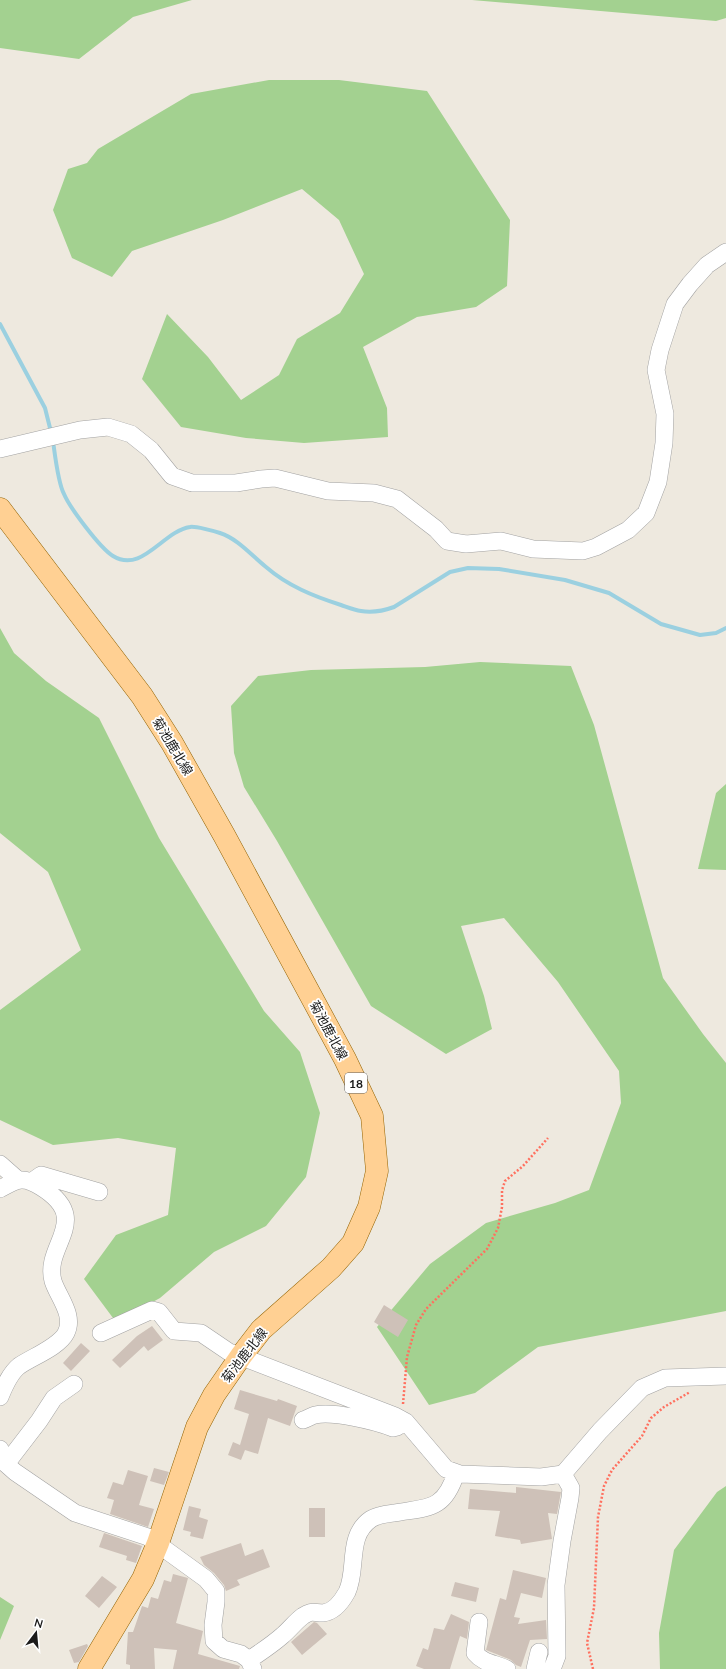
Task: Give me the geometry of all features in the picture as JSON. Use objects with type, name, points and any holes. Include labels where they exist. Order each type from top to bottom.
[{"type":"main road","name":"菊池鹿北線","points":[[0,509],[142,696],[172,743],[224,835],[342,1052],[372,1116],[377,1171],[369,1207],[353,1243],[331,1268],[261,1330],[241,1356],[214,1396],[197,1427],[158,1543],[143,1579],[89,1669]]},
{"type":"street","points":[[0,449],[80,430],[108,427],[131,434],[151,450],[172,476],[192,483],[236,483],[261,478],[275,478],[328,491],[374,493],[397,499],[436,529],[447,541],[466,544],[501,541],[533,549],[583,551],[596,547],[628,530],[646,513],[658,482],[664,443],[665,414],[656,370],[660,350],[675,304],[690,284],[708,265],[726,252]]},
{"type":"street","points":[[0,1164],[24,1180],[53,1195],[61,1204],[65,1217],[65,1228],[52,1266],[53,1281],[66,1310],[68,1323],[66,1333],[57,1343],[18,1367],[4,1386],[0,1397]]},
{"type":"street","points":[[0,1188],[41,1175],[98,1192]]},
{"type":"street","points":[[101,1333],[152,1310],[159,1312],[174,1331],[201,1332],[229,1352],[406,1422],[446,1469],[460,1474],[541,1478],[563,1474],[600,1431],[642,1388],[665,1378],[726,1376]]},
{"type":"street","points":[[74,1384],[54,1398],[39,1421],[3,1456],[15,1472],[75,1513],[148,1537],[206,1579],[216,1591],[213,1625],[214,1640],[222,1649],[240,1654],[251,1665],[310,1611],[323,1613],[331,1611],[342,1600],[350,1581],[356,1539],[359,1531],[370,1519],[382,1514],[434,1506],[446,1495],[451,1487],[456,1473]]},
{"type":"street","points":[[303,1420],[314,1415],[330,1415],[379,1423],[392,1428],[397,1427],[400,1419]]},
{"type":"street","points":[[552,1669],[557,1656],[556,1585],[571,1493],[571,1488],[563,1474]]},
{"type":"street","points":[[479,1622],[475,1653],[480,1659],[487,1663],[507,1669]]},
{"type":"street","points":[[536,1669],[539,1652]]},
{"type":"path","points":[[400,1419],[407,1357],[416,1325],[426,1309],[487,1249],[498,1228],[502,1206],[502,1190],[505,1181],[523,1166],[548,1138]]},
{"type":"path","points":[[593,1669],[588,1643],[594,1608],[598,1517],[604,1486],[612,1470],[642,1436],[651,1418],[664,1407],[688,1395],[694,1387],[694,1378]]},
{"type":"green space","points":[[0,0],[192,0],[133,17],[79,59],[0,48]]},
{"type":"green space","points":[[472,0],[726,0],[726,18],[716,21]]},
{"type":"green space","points":[[269,80],[339,80],[427,91],[510,220],[507,286],[476,307],[417,317],[363,347],[387,408],[388,437],[304,443],[246,438],[181,427],[142,379],[167,314],[208,357],[241,400],[279,375],[297,339],[340,313],[364,274],[339,220],[302,189],[223,220],[132,251],[112,277],[72,258],[53,210],[68,169],[87,163],[98,149],[191,94]]},
{"type":"green space","points":[[0,628],[14,653],[46,681],[99,718],[159,838],[264,1011],[300,1052],[320,1113],[306,1177],[266,1226],[214,1252],[160,1298],[116,1322],[84,1279],[116,1235],[168,1215],[176,1148],[118,1138],[53,1145],[0,1120],[0,1010],[81,950],[48,872],[0,833]]},
{"type":"green space","points":[[480,662],[571,666],[594,725],[663,978],[703,1034],[726,1063],[726,1311],[538,1347],[475,1393],[429,1405],[377,1327],[430,1264],[486,1223],[555,1203],[589,1190],[621,1103],[619,1071],[558,982],[504,918],[461,926],[484,996],[492,1029],[446,1054],[371,1006],[277,841],[244,787],[234,753],[231,706],[258,676],[311,670],[425,667]]},
{"type":"green space","points":[[726,784],[726,870],[698,869],[716,793]]},
{"type":"green space","points":[[726,1486],[726,1669],[660,1669],[659,1633],[674,1550],[717,1492]]},
{"type":"green space","points":[[0,1597],[14,1606],[0,1640]]},
{"type":"building","points":[[384,1305],[408,1320],[398,1337],[374,1322]]},
{"type":"building","points":[[152,1326],[163,1340],[148,1351],[144,1346],[120,1368],[112,1360],[137,1336]]},
{"type":"building","points":[[81,1343],[90,1351],[71,1371],[63,1363]]},
{"type":"building","points":[[240,1390],[277,1401],[278,1399],[297,1406],[290,1426],[268,1418],[258,1454],[245,1450],[241,1460],[228,1455],[233,1442],[240,1445],[249,1414],[234,1409]]},
{"type":"building","points":[[154,1468],[169,1472],[164,1485],[150,1481]]},
{"type":"building","points":[[128,1470],[148,1476],[139,1505],[154,1509],[148,1527],[110,1514],[114,1500],[107,1498],[113,1482],[123,1485]]},
{"type":"building","points":[[516,1487],[561,1492],[557,1514],[548,1513],[552,1539],[521,1544],[520,1540],[495,1536],[500,1511],[468,1509],[470,1489],[516,1493]]},
{"type":"building","points":[[189,1506],[201,1509],[199,1517],[208,1520],[203,1539],[190,1536],[191,1532],[183,1530]]},
{"type":"building","points":[[309,1508],[325,1508],[325,1537],[309,1537]]},
{"type":"building","points":[[104,1533],[142,1546],[136,1563],[126,1560],[127,1556],[99,1547]]},
{"type":"building","points":[[241,1543],[245,1556],[263,1549],[270,1567],[237,1580],[240,1585],[226,1591],[224,1585],[214,1573],[204,1565],[200,1557]]},
{"type":"building","points":[[513,1570],[546,1578],[542,1598],[521,1593],[514,1617],[520,1618],[518,1624],[546,1620],[547,1639],[530,1640],[521,1667],[516,1665],[511,1660],[486,1650],[500,1598],[506,1600]]},
{"type":"building","points":[[173,1574],[188,1578],[176,1623],[203,1631],[198,1654],[240,1666],[239,1669],[173,1669],[177,1650],[154,1648],[155,1669],[130,1669],[130,1665],[126,1664],[128,1632],[133,1632],[142,1606],[148,1608],[151,1597],[158,1599],[164,1580],[171,1582]]},
{"type":"building","points":[[102,1576],[117,1587],[99,1608],[85,1596]]},
{"type":"building","points":[[455,1582],[479,1588],[476,1602],[451,1596]]},
{"type":"building","points":[[451,1614],[469,1622],[467,1639],[460,1636],[450,1669],[424,1669],[416,1666],[423,1648],[428,1650],[434,1628],[444,1630]]},
{"type":"building","points":[[314,1622],[317,1623],[327,1634],[302,1655],[291,1642]]},
{"type":"building","points":[[87,1644],[88,1646],[79,1662],[74,1663],[69,1650]]},
{"type":"waterway","points":[[0,324],[45,408],[51,432]]},
{"type":"waterway","points":[[53,441],[60,483],[67,500],[86,527],[107,552],[124,560],[133,560],[143,556],[180,530],[196,527],[220,533],[233,539],[274,574],[301,590],[358,611],[373,612],[394,607],[450,572],[468,568],[499,569],[565,580],[609,593],[661,624],[700,635],[716,633],[726,628]]}]
